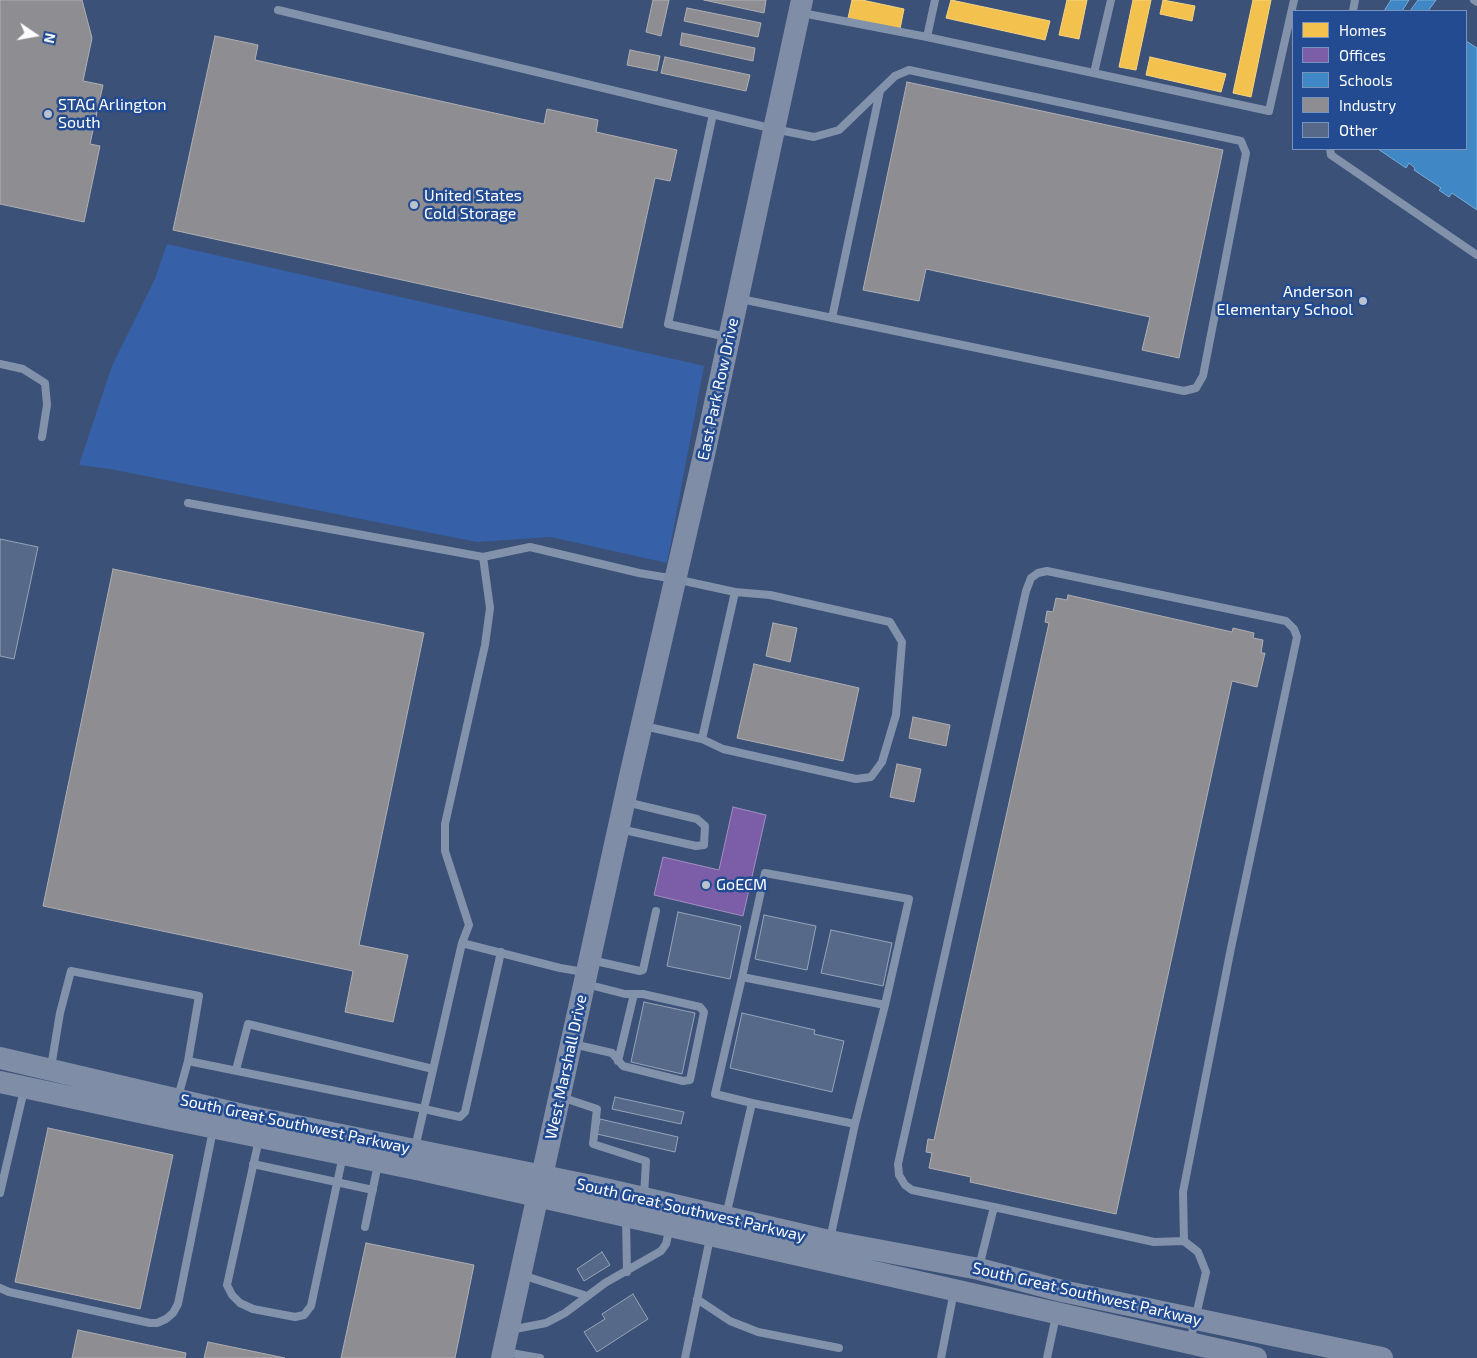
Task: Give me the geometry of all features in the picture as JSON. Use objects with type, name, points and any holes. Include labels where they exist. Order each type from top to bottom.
[{"type":"main road","name":"East Park Row Drive","points":[[630,776],[738,298],[801,6]]},
{"type":"main road","name":"West Marshall Drive","points":[[504,1347],[630,776]]},
{"type":"main road","name":"South Great Southwest Parkway","points":[[0,1058],[50,1070],[175,1109],[214,1128],[379,1162],[540,1186],[644,1198],[726,1217],[827,1251],[955,1290],[1056,1312],[1198,1347],[1256,1358]]},
{"type":"main road","name":"South Great Southwest Parkway","points":[[0,1082],[175,1109],[415,1150],[540,1186],[626,1216],[670,1226],[827,1251],[979,1269],[1062,1291],[1382,1358]]},
{"type":"main road","points":[[1056,1312],[1062,1291]]},
{"type":"lane","points":[[927,37],[935,0]]},
{"type":"lane","points":[[1094,74],[1111,0]]},
{"type":"lane","points":[[801,6],[927,37],[1269,111],[1294,0]]},
{"type":"lane","points":[[278,10],[814,137],[839,130],[895,76],[909,70],[1241,141],[1246,153],[1203,376],[1196,388],[1184,391],[738,298]]},
{"type":"lane","points":[[832,318],[880,91]]},
{"type":"lane","points":[[713,114],[668,324],[729,337]]},
{"type":"lane","points":[[1330,150],[1331,155],[1477,255]]},
{"type":"lane","points":[[0,364],[23,369],[45,383],[47,405],[42,437]]},
{"type":"lane","points":[[188,503],[483,556],[530,548],[639,573],[735,592],[770,595],[890,622],[902,642],[896,715],[882,762],[871,777],[856,779],[723,749],[702,739],[641,726]]},
{"type":"lane","points":[[415,1150],[462,943],[469,925],[445,851],[445,824],[485,645],[490,608],[483,556]]},
{"type":"lane","points":[[1184,1241],[1183,1192],[1231,948],[1297,637],[1294,629],[1286,621],[1047,572],[1038,573],[1031,578],[1026,591],[898,1164],[899,1175],[905,1185],[912,1190],[1154,1242],[1184,1241],[1198,1252],[1206,1272],[1195,1319],[1198,1347]]},
{"type":"lane","points":[[702,739],[735,592]]},
{"type":"lane","points":[[618,828],[696,846],[704,844],[705,826],[696,819],[624,801]]},
{"type":"lane","points":[[827,1251],[855,1124],[909,899],[766,873],[715,1094],[855,1124]]},
{"type":"lane","points":[[462,943],[560,968],[587,972],[640,971],[643,970],[656,911]]},
{"type":"lane","points":[[188,1061],[460,1117],[465,1112],[501,952]]},
{"type":"lane","points":[[50,1070],[60,1013],[71,971],[199,996],[188,1061],[175,1109]]},
{"type":"lane","points":[[571,1044],[612,1053],[623,1066],[683,1081],[690,1080],[704,1012],[700,1007],[643,994],[625,994],[587,972]]},
{"type":"lane","points":[[742,977],[885,1005]]},
{"type":"lane","points":[[618,1061],[634,994]]},
{"type":"lane","points":[[236,1070],[248,1024],[433,1069]]},
{"type":"lane","points":[[0,1193],[25,1087]]},
{"type":"lane","points":[[559,1096],[597,1109],[593,1144],[646,1161],[644,1198]]},
{"type":"lane","points":[[726,1217],[752,1103]]},
{"type":"lane","points":[[0,1288],[9,1292],[150,1323],[166,1320],[178,1304],[214,1128]]},
{"type":"lane","points":[[259,1137],[227,1285],[232,1295],[240,1303],[253,1309],[295,1316],[304,1314],[311,1306],[343,1154]]},
{"type":"lane","points":[[365,1227],[379,1162]]},
{"type":"lane","points":[[253,1164],[373,1190]]},
{"type":"lane","points":[[979,1269],[994,1207]]},
{"type":"lane","points":[[626,1216],[627,1272]]},
{"type":"lane","points":[[504,1347],[565,1313],[605,1283],[661,1251],[666,1244],[670,1226]]},
{"type":"lane","points":[[685,1358],[711,1234]]},
{"type":"lane","points":[[520,1275],[587,1296]]},
{"type":"lane","points":[[941,1358],[955,1290]]},
{"type":"lane","points":[[697,1299],[730,1321],[758,1332],[839,1348]]},
{"type":"lane","points":[[1047,1358],[1056,1312]]},
{"type":"lane","points":[[504,1347],[540,1358]]},
{"type":"shaded area","points":[[167,244],[704,366],[667,563],[551,537],[477,542],[110,469],[79,465],[112,366],[155,279]]},
{"type":"building: Homes","points":[[852,0],[862,0],[904,9],[900,29],[848,18]]},
{"type":"building: Homes","points":[[951,0],[1050,21],[1045,40],[946,18]]},
{"type":"building: Homes","points":[[1067,0],[1087,0],[1079,39],[1059,35]]},
{"type":"building: Homes","points":[[1133,0],[1151,0],[1136,70],[1119,67]]},
{"type":"building: Homes","points":[[1163,0],[1195,6],[1192,21],[1160,14]]},
{"type":"building: Homes","points":[[1253,0],[1271,0],[1251,97],[1233,93]]},
{"type":"building: Homes","points":[[1150,57],[1226,74],[1221,92],[1146,75]]},
{"type":"building: Offices","points":[[733,807],[766,815],[743,916],[654,895],[663,857],[719,870]]},
{"type":"building: Schools","points":[[1391,0],[1409,0],[1403,10],[1385,10]]},
{"type":"building: Schools","points":[[1418,0],[1436,0],[1429,10],[1411,10]]},
{"type":"building: Schools","points":[[1467,42],[1477,48],[1477,210],[1452,193],[1449,197],[1439,190],[1441,188],[1414,170],[1415,168],[1409,163],[1406,168],[1379,150],[1467,150]]},
{"type":"building: Industry","name":"STAG Arlington South","points":[[0,0],[82,0],[92,38],[83,81],[103,85],[90,144],[100,146],[84,222],[0,204]]},
{"type":"building: Industry","points":[[653,0],[669,0],[661,36],[646,32]]},
{"type":"building: Industry","points":[[704,0],[766,0],[764,13]]},
{"type":"building: Industry","points":[[687,8],[761,23],[758,37],[684,21]]},
{"type":"building: Industry","points":[[682,33],[755,48],[753,61],[680,45]]},
{"type":"building: Industry","name":"United States Cold Storage","points":[[215,36],[258,45],[255,60],[544,124],[547,109],[598,120],[596,132],[677,150],[670,181],[655,178],[622,328],[173,230]]},
{"type":"building: Industry","points":[[630,50],[660,56],[657,71],[627,65]]},
{"type":"building: Industry","points":[[665,57],[750,75],[746,91],[661,73]]},
{"type":"building: Industry","points":[[907,82],[1223,150],[1179,358],[1142,350],[1150,317],[926,269],[919,301],[863,290]]},
{"type":"building: Industry","points":[[113,569],[424,633],[359,945],[408,955],[393,1022],[345,1012],[353,971],[43,906]]},
{"type":"building: Industry","points":[[1068,595],[1232,632],[1233,628],[1254,633],[1253,638],[1263,640],[1261,653],[1265,653],[1257,687],[1232,681],[1116,1214],[970,1182],[971,1177],[929,1168],[932,1153],[926,1152],[928,1139],[934,1140],[1049,623],[1045,622],[1047,611],[1053,612],[1056,598],[1067,600]]},
{"type":"building: Industry","points":[[773,623],[797,628],[790,662],[766,656]]},
{"type":"building: Industry","points":[[754,664],[859,688],[843,761],[737,738]]},
{"type":"building: Industry","points":[[913,717],[950,725],[946,746],[909,738]]},
{"type":"building: Industry","points":[[897,764],[921,769],[914,802],[890,797]]},
{"type":"building: Industry","points":[[48,1128],[173,1155],[140,1309],[15,1282]]},
{"type":"building: Industry","points":[[366,1243],[474,1265],[455,1358],[341,1358]]},
{"type":"building: Industry","points":[[78,1330],[186,1353],[185,1358],[72,1358]]},
{"type":"building: Industry","points":[[208,1342],[285,1358],[204,1358]]},
{"type":"building: Other","points":[[0,539],[38,547],[14,659],[0,656]]},
{"type":"building: Other","points":[[678,912],[741,926],[730,979],[667,966]]},
{"type":"building: Other","points":[[764,915],[816,926],[807,970],[755,959]]},
{"type":"building: Other","points":[[831,930],[892,943],[883,986],[821,973]]},
{"type":"building: Other","points":[[644,1002],[695,1013],[682,1074],[631,1062]]},
{"type":"building: Other","points":[[742,1013],[815,1030],[814,1034],[844,1041],[832,1092],[730,1068]]},
{"type":"building: Other","points":[[615,1097],[684,1112],[681,1124],[612,1109]]},
{"type":"building: Other","points":[[600,1119],[678,1137],[675,1152],[597,1134]]},
{"type":"building: Other","points":[[602,1252],[610,1265],[584,1281],[577,1269]]},
{"type":"building: Other","points":[[633,1294],[648,1319],[597,1352],[584,1332],[605,1319],[602,1314]]},
{"type":"place","name":"STAG Arlington South","points":[[48,114]]},
{"type":"place","name":"United States Cold Storage","points":[[414,205]]},
{"type":"place","name":"Anderson Elementary School","points":[[1363,301]]},
{"type":"place","name":"GoECM","points":[[706,885]]}]
